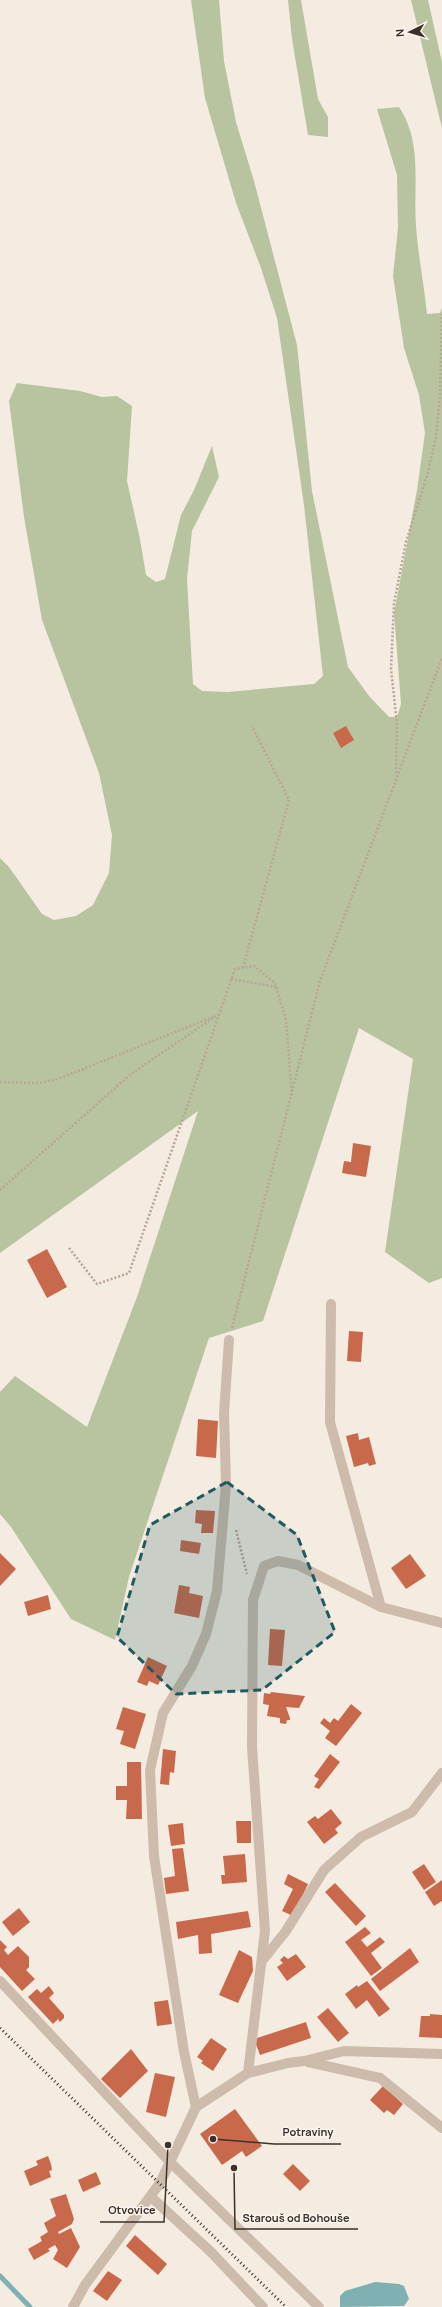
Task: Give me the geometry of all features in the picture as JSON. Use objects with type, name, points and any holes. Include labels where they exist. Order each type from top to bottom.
[{"type":"street","points":[[331,1304],[330,1422],[381,1607]]},
{"type":"street","points":[[196,2107],[184,2052],[154,1856],[150,1770],[163,1713],[192,1666],[206,1634],[217,1591],[226,1485],[224,1413],[230,1340]]},
{"type":"street","points":[[248,2073],[265,1931],[252,1740],[253,1600],[264,1566],[278,1561],[298,1566],[381,1607],[442,1623]]},
{"type":"street","points":[[262,1962],[286,1931],[324,1870],[361,1838],[412,1812],[442,1773]]},
{"type":"street","points":[[0,1981],[170,2162],[319,2307]]},
{"type":"street","points":[[73,2307],[85,2285],[150,2197],[170,2162],[196,2107],[248,2073],[288,2063],[304,2061],[344,2051],[442,2054]]},
{"type":"street","points":[[304,2061],[380,2078],[442,2128]]},
{"type":"street","points":[[150,2197],[211,2252],[263,2307]]},
{"type":"path","points":[[396,775],[397,724],[391,669],[394,604],[406,542],[428,472],[436,437],[440,396],[442,314]]},
{"type":"path","points":[[230,1340],[292,1098],[320,981],[396,775],[442,658]]},
{"type":"path","points":[[243,968],[289,800],[252,726]]},
{"type":"path","points":[[69,1248],[97,1284],[129,1273],[235,970],[254,966],[275,982],[286,1020],[292,1098]]},
{"type":"path","points":[[231,979],[276,987]]},
{"type":"path","points":[[0,1082],[39,1083],[58,1079],[219,1014]]},
{"type":"path","points":[[0,1190],[131,1074],[219,1014]]},
{"type":"path","points":[[235,1523],[248,1577]]},
{"type":"highlighted area","points":[[227,1482],[297,1535],[335,1632],[262,1690],[176,1694],[117,1637],[150,1525]]},
{"type":"green space","points":[[191,0],[219,0],[224,61],[236,122],[254,181],[297,345],[312,491],[348,667],[369,696],[389,717],[397,717],[401,704],[394,613],[417,490],[425,433],[419,395],[404,348],[393,276],[398,228],[397,175],[377,109],[399,107],[411,135],[414,150],[417,237],[427,314],[440,313],[442,308],[442,1278],[429,1283],[385,1252],[413,1059],[359,1028],[263,1321],[209,1338],[129,1577],[115,1640],[71,1619],[11,1527],[0,1514],[0,1392],[15,1376],[87,1427],[137,1297],[198,1111],[0,1253],[0,858],[9,867],[42,914],[54,920],[76,916],[93,905],[109,873],[112,835],[99,773],[42,620],[24,517],[9,401],[17,383],[80,391],[102,397],[117,396],[132,406],[127,481],[140,539],[146,575],[156,582],[165,579],[181,515],[194,490],[212,446],[219,477],[192,531],[187,579],[193,684],[202,691],[228,692],[314,684],[323,676],[304,505],[277,318],[261,268],[236,203],[205,98]]},
{"type":"green space","points":[[288,0],[301,0],[318,99],[328,117],[328,137],[308,135],[292,39]]},
{"type":"green space","points":[[411,0],[428,0],[442,62],[442,128]]},
{"type":"water","points":[[375,2282],[399,2284],[404,2286],[409,2299],[404,2306],[340,2307],[340,2296],[345,2291]]},
{"type":"building","points":[[346,726],[354,740],[341,748],[333,733]]},
{"type":"building","points":[[353,1143],[371,1146],[366,1177],[342,1173],[344,1161],[351,1162]]},
{"type":"building","points":[[47,1249],[67,1287],[47,1298],[27,1260]]},
{"type":"building","points":[[349,1331],[363,1332],[361,1362],[347,1361]]},
{"type":"building","points":[[198,1419],[218,1421],[216,1458],[196,1456]]},
{"type":"building","points":[[358,1433],[359,1440],[369,1437],[376,1464],[369,1466],[368,1463],[354,1467],[346,1436]]},
{"type":"building","points":[[196,1510],[215,1511],[213,1533],[201,1533],[202,1524],[195,1523]]},
{"type":"building","points":[[181,1540],[201,1543],[199,1554],[180,1551]]},
{"type":"building","points":[[0,1553],[16,1569],[0,1586]]},
{"type":"building","points":[[410,1554],[426,1576],[406,1589],[391,1568]]},
{"type":"building","points":[[179,1585],[190,1587],[189,1593],[203,1596],[199,1618],[174,1613]]},
{"type":"building","points":[[48,1595],[51,1609],[28,1616],[24,1602]]},
{"type":"building","points":[[270,1629],[285,1630],[282,1666],[268,1665]]},
{"type":"building","points":[[148,1657],[167,1666],[158,1685],[149,1681],[147,1686],[137,1682]]},
{"type":"building","points":[[271,1692],[305,1696],[299,1708],[286,1707],[290,1720],[287,1720],[286,1724],[280,1723],[280,1718],[267,1716],[269,1705],[263,1704],[264,1693],[270,1694]]},
{"type":"building","points":[[351,1704],[362,1713],[336,1746],[325,1738],[330,1731],[320,1723],[324,1718],[330,1723],[334,1718],[338,1721]]},
{"type":"building","points":[[123,1707],[146,1714],[135,1749],[120,1744],[124,1731],[116,1729]]},
{"type":"building","points":[[163,1749],[176,1751],[174,1773],[170,1772],[169,1785],[160,1784]]},
{"type":"building","points":[[330,1754],[340,1762],[319,1789],[314,1787],[319,1779],[314,1776]]},
{"type":"building","points":[[127,1762],[141,1762],[142,1819],[126,1819],[127,1800],[116,1800],[116,1786],[127,1786]]},
{"type":"building","points":[[331,1809],[342,1823],[335,1829],[338,1833],[324,1844],[307,1822],[315,1816],[318,1819]]},
{"type":"building","points":[[236,1821],[251,1821],[251,1843],[237,1843]]},
{"type":"building","points":[[183,1823],[185,1844],[171,1846],[168,1825]]},
{"type":"building","points":[[183,1848],[189,1891],[166,1894],[164,1878],[175,1876],[172,1849]]},
{"type":"building","points":[[245,1854],[247,1882],[222,1884],[221,1875],[225,1875],[223,1856]]},
{"type":"building","points":[[424,1864],[436,1882],[424,1890],[412,1872]]},
{"type":"building","points":[[288,1874],[308,1884],[293,1916],[282,1911],[293,1889],[284,1884]]},
{"type":"building","points":[[442,1880],[442,1901],[434,1906],[425,1892]]},
{"type":"building","points":[[335,1883],[366,1916],[356,1926],[325,1892]]},
{"type":"building","points":[[19,1908],[30,1922],[13,1936],[2,1922]]},
{"type":"building","points":[[248,1911],[251,1927],[211,1934],[212,1953],[199,1954],[198,1935],[178,1939],[176,1922]]},
{"type":"building","points":[[365,1927],[371,1933],[361,1940],[367,1947],[380,1937],[385,1942],[371,1953],[382,1968],[371,1976],[345,1942]]},
{"type":"building","points":[[0,1940],[7,1947],[4,1950],[8,1955],[18,1946],[29,1957],[29,1967],[26,1970],[35,1979],[22,1991],[0,1967]]},
{"type":"building","points":[[410,1948],[419,1962],[380,1991],[371,1979]]},
{"type":"building","points":[[239,1950],[252,1957],[253,1971],[238,2003],[219,1995]]},
{"type":"building","points":[[296,1954],[306,1967],[287,1981],[277,1967],[283,1963],[280,1960],[284,1956],[288,1959]]},
{"type":"building","points":[[367,1981],[390,2009],[379,2017],[367,2000],[356,2009],[345,1994],[357,1985],[358,1987]]},
{"type":"building","points":[[49,1986],[54,1993],[49,1998],[64,2015],[64,2018],[60,2022],[58,2019],[53,2024],[28,1997],[37,1989],[41,1993]]},
{"type":"building","points":[[168,2000],[172,2024],[157,2026],[154,2002]]},
{"type":"building","points":[[328,2008],[349,2033],[338,2042],[317,2017]]},
{"type":"building","points":[[430,2014],[442,2015],[442,2038],[419,2037],[421,2016],[430,2016]]},
{"type":"building","points":[[306,2022],[311,2038],[260,2055],[254,2039]]},
{"type":"building","points":[[211,2038],[227,2049],[213,2071],[201,2063],[203,2061],[197,2057]]},
{"type":"building","points":[[131,2049],[148,2071],[120,2098],[101,2079]]},
{"type":"building","points":[[155,2073],[175,2077],[166,2117],[146,2112]]},
{"type":"building","points":[[383,2086],[403,2104],[394,2115],[387,2110],[384,2113],[370,2100]]},
{"type":"building","points":[[235,2109],[262,2146],[246,2157],[242,2151],[222,2165],[200,2134]]},
{"type":"building","points":[[48,2156],[52,2170],[49,2171],[51,2177],[30,2186],[24,2171],[38,2165],[36,2161]]},
{"type":"building","points":[[293,2164],[310,2181],[300,2191],[283,2174]]},
{"type":"building","points":[[96,2172],[101,2184],[83,2192],[78,2180]]},
{"type":"building","points":[[66,2194],[74,2219],[72,2224],[58,2232],[59,2234],[71,2228],[80,2247],[67,2268],[53,2259],[58,2250],[55,2245],[48,2249],[50,2251],[34,2260],[28,2249],[42,2241],[40,2237],[48,2232],[44,2223],[56,2216],[50,2199]]},
{"type":"building","points":[[135,2235],[167,2264],[158,2275],[126,2246]]},
{"type":"building","points":[[108,2271],[122,2280],[107,2301],[93,2291]]},
{"type":"waterway","points":[[0,2276],[30,2307]]},
{"type":"railway","points":[[0,2028],[286,2307]]},
{"type":"place","name":"Potraviny","points":[[213,2139]]},
{"type":"place","name":"Otvovice","points":[[168,2145]]},
{"type":"place","name":"Starouš od Bohouše","points":[[234,2168]]}]
